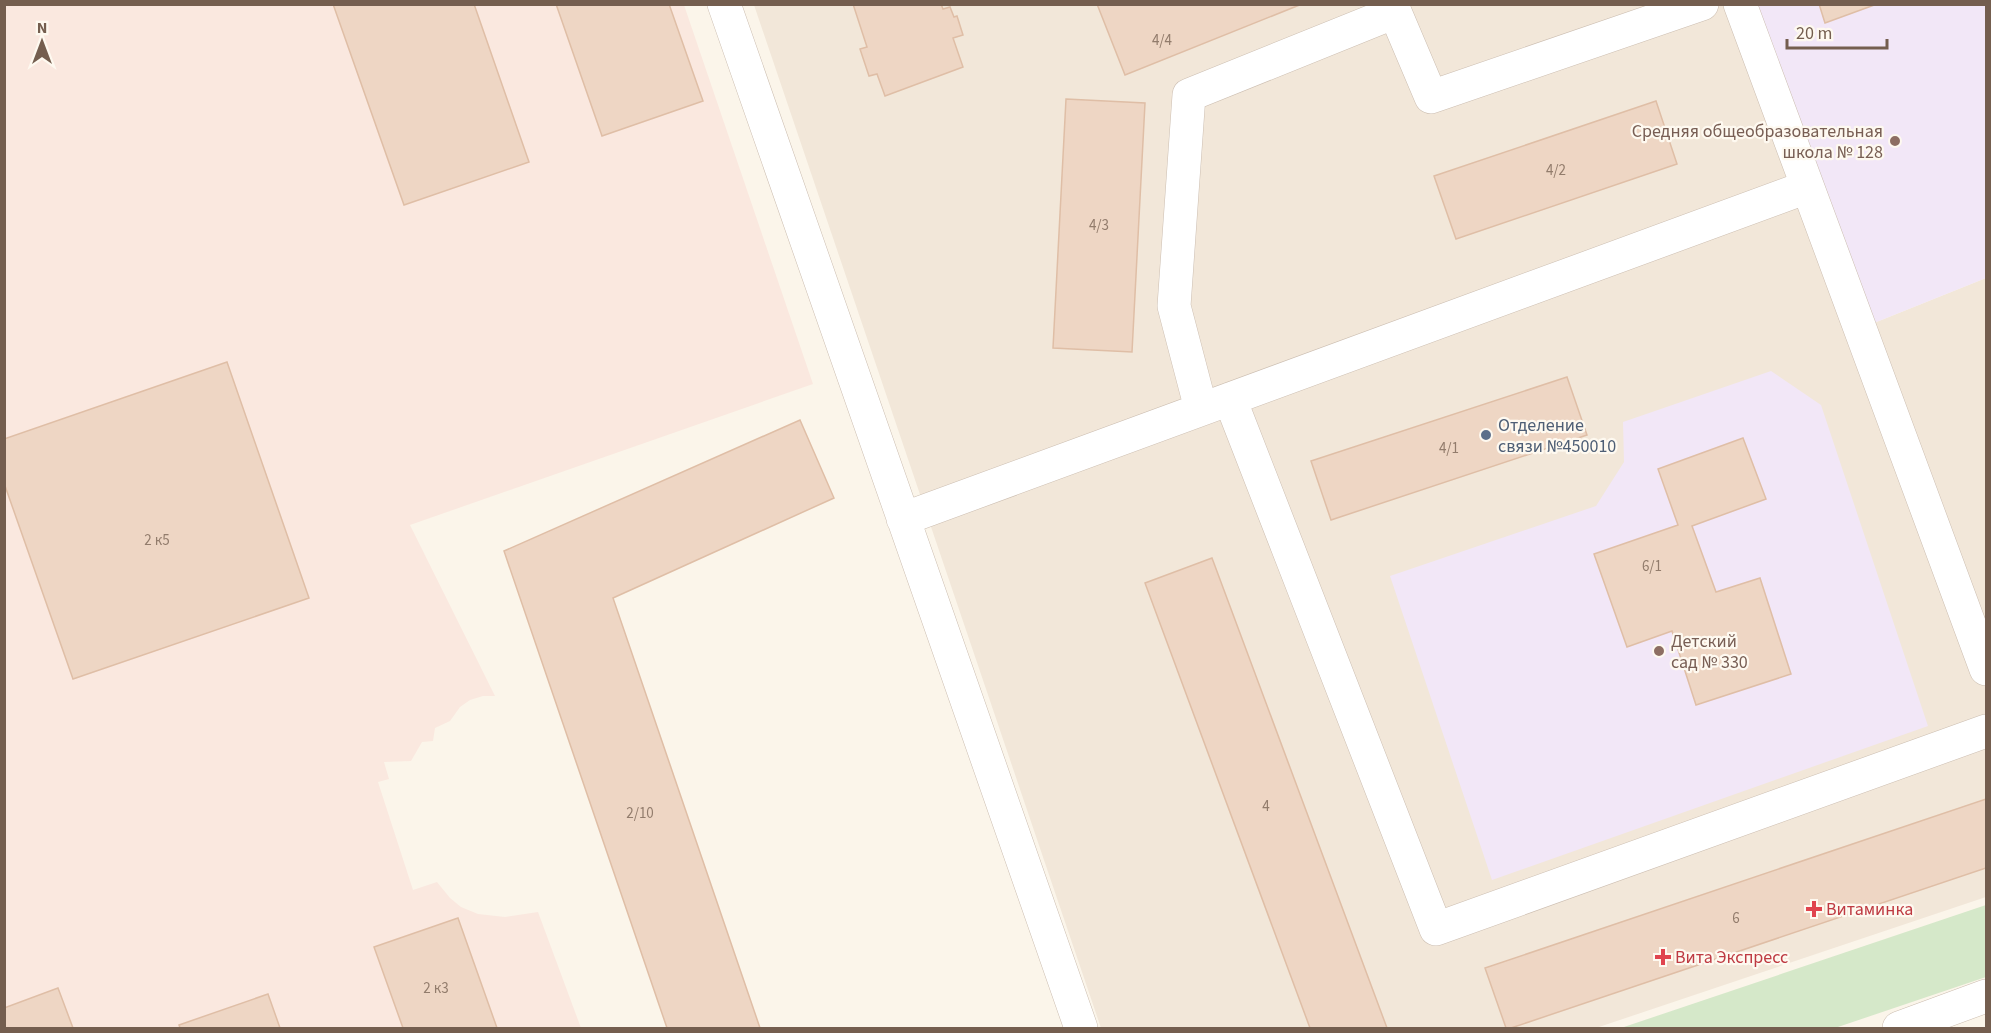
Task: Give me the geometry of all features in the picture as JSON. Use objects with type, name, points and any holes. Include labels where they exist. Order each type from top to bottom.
[{"type":"street","points":[[724,4],[1081,1029]]},
{"type":"street","points":[[1702,4],[1431,97],[1394,8],[1189,95],[1174,306],[1436,929],[1986,731]]},
{"type":"street","points":[[1740,4],[1986,669]]},
{"type":"street","points":[[903,519],[1807,187]]},
{"type":"street","points":[[1899,1029],[1986,996]]},
{"type":"shaded area","points":[[5,5],[684,5],[813,384],[410,525],[495,696],[483,696],[470,700],[460,707],[450,721],[435,728],[433,741],[422,742],[411,761],[384,762],[389,779],[378,782],[413,890],[437,882],[461,907],[478,914],[505,917],[538,912],[581,1028],[5,1028]]},
{"type":"shaded area","points":[[754,5],[1755,5],[1869,325],[1986,278],[1986,897],[1596,1028],[1101,1028]]},
{"type":"shaded area","name":"Средняя общеобразовательная школа № 128","points":[[1755,5],[1986,5],[1986,278],[1869,325]]},
{"type":"shaded area","name":"Детский сад № 330","points":[[1771,371],[1821,405],[1928,726],[1492,880],[1390,576],[1596,506],[1624,462],[1623,422]]},
{"type":"green space","points":[[1986,905],[1986,977],[1835,1028],[1621,1028]]},
{"type":"building","points":[[333,4],[474,4],[529,162],[404,205]]},
{"type":"building","points":[[556,4],[669,4],[703,101],[602,136]]},
{"type":"building","points":[[853,4],[941,4],[943,9],[950,7],[954,17],[957,16],[963,35],[953,38],[963,67],[885,96],[877,74],[869,76],[860,49],[867,47]]},
{"type":"building","points":[[1097,4],[1302,4],[1125,75]]},
{"type":"building","points":[[1819,4],[1877,4],[1825,23]]},
{"type":"building","points":[[1066,99],[1145,103],[1132,352],[1053,348]]},
{"type":"building","points":[[1656,101],[1677,164],[1456,239],[1434,176]]},
{"type":"building","points":[[227,362],[309,598],[73,679],[4,483],[4,439]]},
{"type":"building","points":[[1567,377],[1587,435],[1331,520],[1311,461]]},
{"type":"building","points":[[800,420],[834,498],[613,598],[760,1028],[667,1028],[504,551]]},
{"type":"building","points":[[1743,438],[1766,499],[1692,526],[1716,592],[1760,578],[1791,674],[1696,705],[1672,631],[1627,647],[1594,554],[1678,525],[1658,469]]},
{"type":"building","points":[[1212,558],[1387,1028],[1310,1028],[1145,583]]},
{"type":"building","points":[[1986,799],[1986,868],[1506,1028],[1485,968]]},
{"type":"building","points":[[458,918],[497,1028],[403,1028],[374,947]]},
{"type":"building","points":[[58,988],[73,1028],[4,1028],[4,1008]]},
{"type":"building","points":[[268,994],[280,1028],[180,1028],[179,1025]]},
{"type":"place","name":"Средняя общеобразовательная школа № 128","points":[[1895,141]]},
{"type":"place","name":"Отделение связи №450010","points":[[1486,435]]},
{"type":"place","name":"Детский сад № 330","points":[[1659,651]]},
{"type":"place","name":"Витаминка","points":[[1814,909]]},
{"type":"place","name":"Вита Экспресс","points":[[1663,957]]}]
